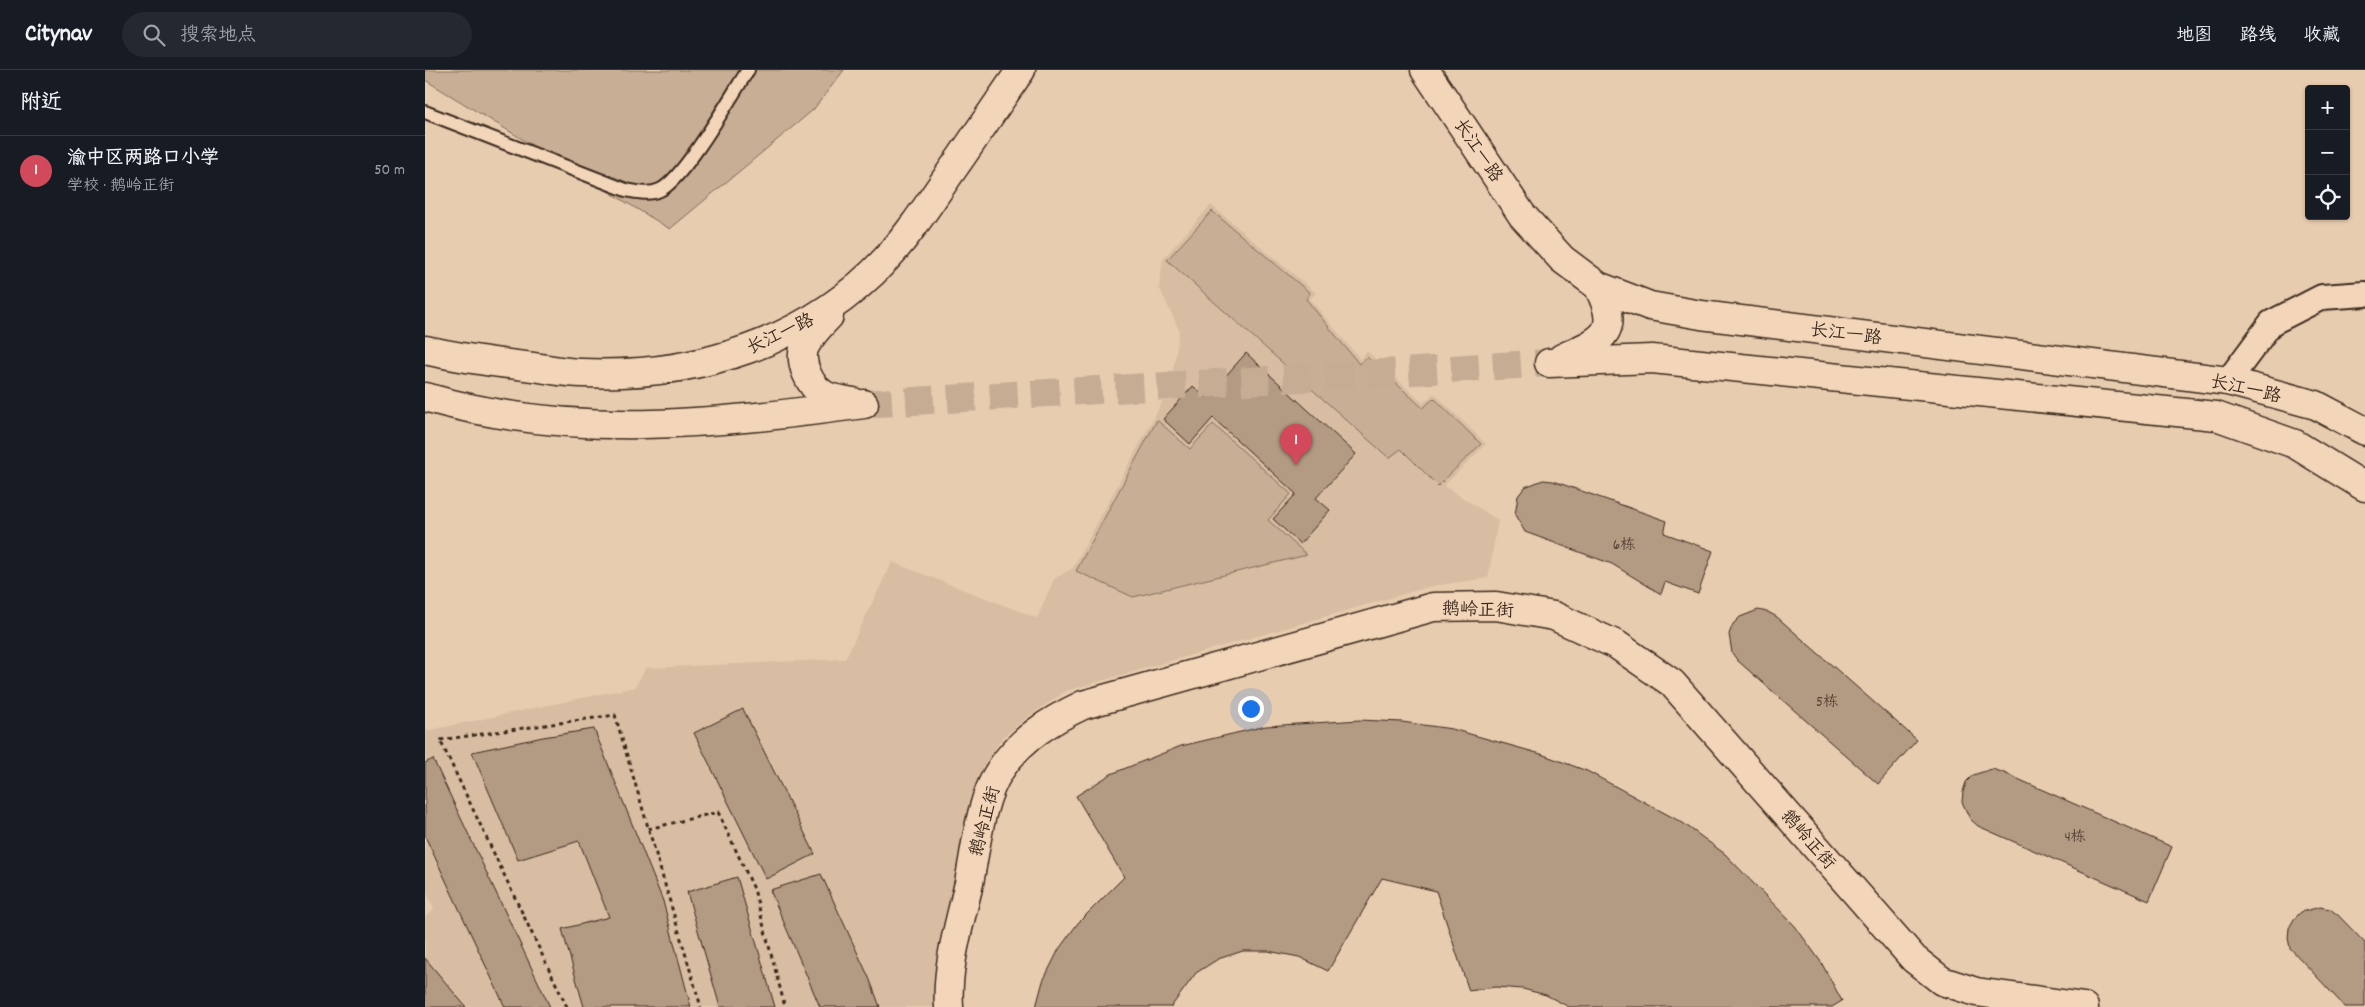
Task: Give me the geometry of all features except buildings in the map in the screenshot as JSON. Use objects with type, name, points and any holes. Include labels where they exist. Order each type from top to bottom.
[{"type":"main road","name":"长江一路","points":[[425,350],[468,359],[582,373],[633,372],[678,368],[764,344],[805,325],[849,294],[886,259],[916,224],[1021,70]]},
{"type":"main road","name":"长江一路","points":[[1425,70],[1522,215],[1562,259],[1598,286],[1650,306],[1701,315],[2229,381],[2316,405],[2365,431]]},
{"type":"main road","name":"长江一路","points":[[1598,286],[1607,303],[1609,319],[1605,334],[1596,342],[1549,363],[1652,359],[2216,416],[2295,444],[2365,487]]},
{"type":"main road","points":[[425,397],[454,406],[527,419],[591,425],[672,424],[752,419],[864,404],[824,395],[811,383],[805,367],[804,348],[817,328],[849,294]]},
{"type":"main road","name":"鹅岭正街","points":[[949,1007],[952,962],[987,797],[1000,770],[1023,744],[1049,721],[1083,704],[1433,607],[1469,606],[1496,606],[1554,616],[1617,645],[1672,682],[1914,959],[1972,1000],[2084,1007]]},
{"type":"street","points":[[2229,381],[2271,323],[2322,297],[2365,294]]},
{"type":"lane","points":[[425,112],[626,190],[642,193],[661,190],[684,169],[748,70]]},
{"type":"path","points":[[567,1007],[440,740],[615,715],[701,1007]]},
{"type":"path","points":[[648,829],[718,812],[754,889],[785,1007]]},
{"type":"shaded area","points":[[425,70],[844,70],[813,110],[670,229],[425,80]]},
{"type":"shaded area","points":[[1211,205],[1316,293],[1310,299],[1360,359],[1367,351],[1423,403],[1434,393],[1486,444],[1444,486],[1498,520],[1488,578],[1432,586],[1066,691],[1028,717],[1003,737],[985,763],[973,792],[940,958],[936,1007],[425,1007],[425,917],[434,910],[425,888],[425,731],[635,687],[646,668],[845,659],[892,562],[1037,618],[1054,579],[1073,568],[1166,395],[1175,360],[1179,330],[1159,287],[1163,259]]},
{"type":"shaded area","points":[[1212,211],[1310,293],[1306,299],[1359,364],[1367,357],[1423,408],[1434,398],[1481,444],[1438,486],[1401,449],[1389,458],[1167,260]]},
{"type":"shaded area","points":[[1157,420],[1190,449],[1213,424],[1291,494],[1268,520],[1307,555],[1133,597],[1076,571]]},
{"type":"tunnel","points":[[864,404],[1549,363]]},
{"type":"place","name":"渝中区两路口小学","points":[[1296,465]]}]
